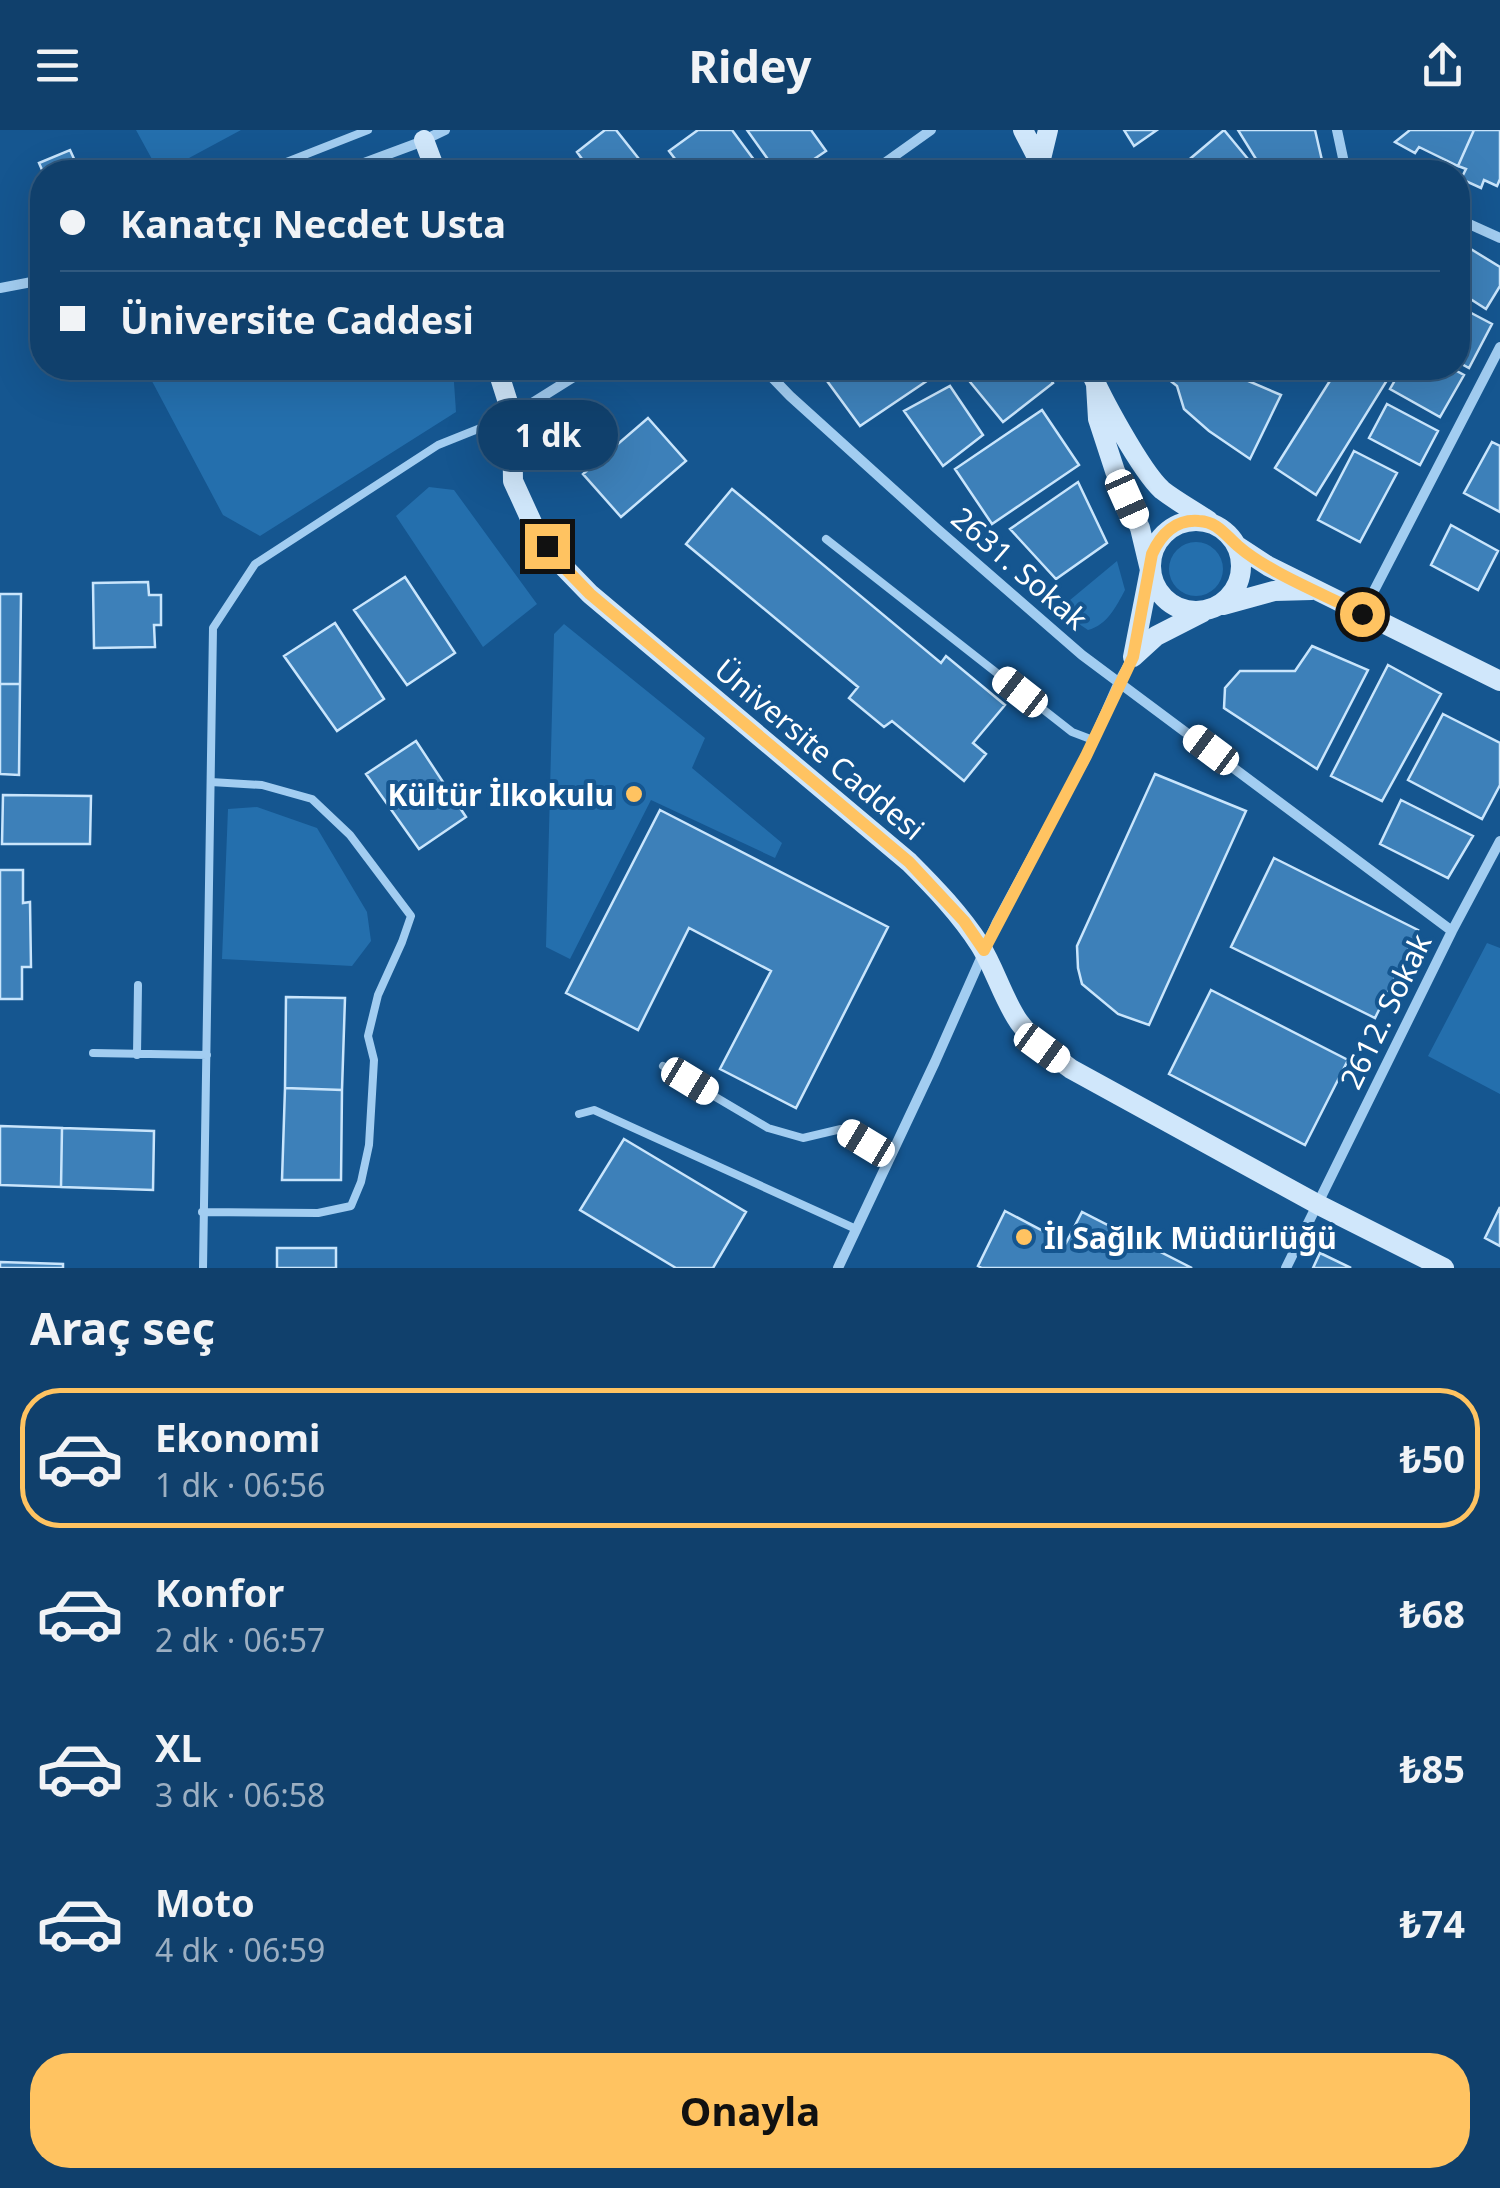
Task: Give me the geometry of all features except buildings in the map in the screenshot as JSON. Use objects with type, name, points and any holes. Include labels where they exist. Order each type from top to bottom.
[{"type":"street","points":[[372,160],[444,130]]},
{"type":"street","points":[[889,160],[931,130]]},
{"type":"street","points":[[1023,130],[1037,160]]},
{"type":"street","points":[[1042,160],[1048,130]]},
{"type":"street","points":[[1336,130],[1343,160]]},
{"type":"street","points":[[424,140],[432,160]]},
{"type":"street","points":[[1470,224],[1500,238]]},
{"type":"street","points":[[0,288],[30,282]]},
{"type":"street","points":[[1362,614],[1500,346]]},
{"type":"street","name":"Üniversite Caddesi","points":[[500,380],[512,416],[513,481],[535,529],[560,563],[590,594],[909,862],[964,921],[984,950],[1018,1020],[1042,1048],[1071,1069],[1444,1268]]},
{"type":"street","points":[[512,416],[569,380]]},
{"type":"street","name":"2631. Sokak","points":[[775,380],[1082,655],[1452,931]]},
{"type":"street","points":[[1093,380],[1098,418],[1115,471],[1140,528],[1154,585],[1163,598],[1188,612],[1210,610],[1274,591],[1318,590]]},
{"type":"street","points":[[1094,380],[1138,458],[1160,488],[1214,524],[1236,545],[1268,566],[1500,682]]},
{"type":"street","points":[[838,1268],[984,950],[1133,657],[1158,540],[1184,522],[1214,524]]},
{"type":"street","points":[[1133,657],[1156,636],[1228,599],[1241,573],[1236,545]]},
{"type":"street","name":"2612. Sokak","points":[[1286,1268],[1500,841]]},
{"type":"lane","points":[[292,160],[368,130]]},
{"type":"lane","points":[[203,1268],[213,628],[255,564],[438,446],[512,416]]},
{"type":"lane","points":[[826,539],[1072,732],[1093,740]]},
{"type":"lane","points":[[202,1212],[318,1213],[352,1206],[370,1145],[374,1060],[368,1036],[378,995],[411,916],[350,835],[312,799],[262,785],[211,782]]},
{"type":"lane","points":[[137,1054],[138,985]]},
{"type":"lane","points":[[94,1053],[206,1055]]},
{"type":"lane","points":[[663,1066],[768,1128],[804,1138],[841,1129],[890,1158]]},
{"type":"lane","points":[[579,1114],[594,1110],[856,1230]]},
{"type":"shaded area","points":[[136,130],[241,130],[185,160],[152,160]]},
{"type":"shaded area","points":[[151,380],[454,380],[456,412],[260,536],[223,515]]},
{"type":"shaded area","points":[[429,487],[454,490],[537,604],[483,647],[396,516]]},
{"type":"shaded area","points":[[1196,542],[1215,550],[1223,569],[1215,588],[1196,596],[1177,588],[1169,569],[1177,550]]},
{"type":"shaded area","points":[[1117,561],[1125,590],[1106,620],[1088,630],[1076,622],[1064,605]]},
{"type":"shaded area","points":[[564,624],[705,738],[692,768],[782,843],[775,858],[651,800],[570,959],[546,947],[554,634]]},
{"type":"shaded area","points":[[257,807],[317,828],[367,912],[371,941],[352,966],[222,959],[228,809]]},
{"type":"shaded area","points":[[1487,943],[1500,948],[1500,1094],[1428,1056]]},
{"type":"place","name":"Kültür İlkokulu","points":[[634,794]]},
{"type":"place","name":"İl Sağlık Müdürlüğü","points":[[1024,1237]]},
{"type":"route","points":[[547,546],[590,594],[909,862],[964,921],[984,950],[1133,657],[1152,554],[1158,540],[1170,529],[1184,522],[1214,524],[1236,545],[1268,566],[1362,614]]}]
